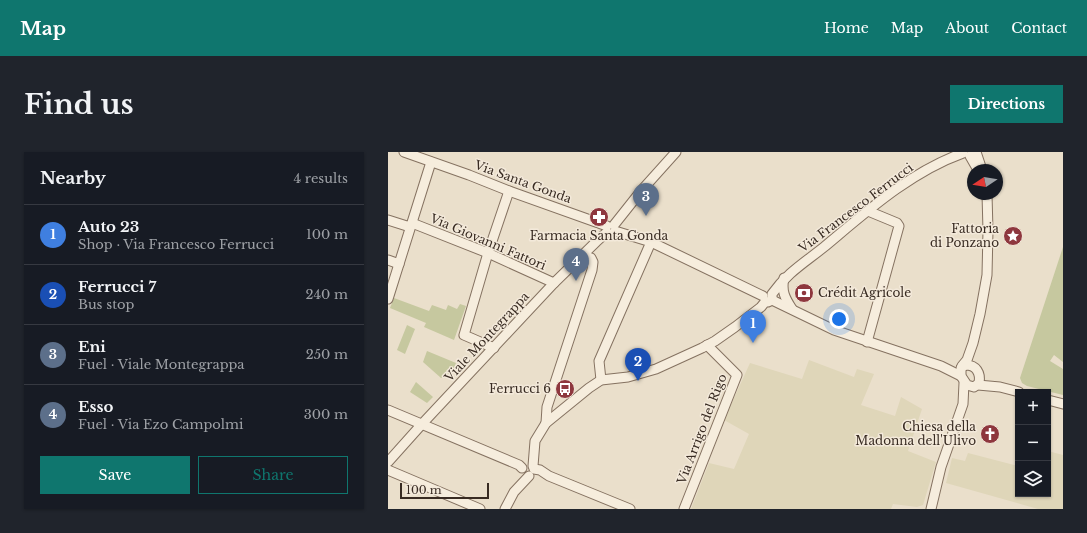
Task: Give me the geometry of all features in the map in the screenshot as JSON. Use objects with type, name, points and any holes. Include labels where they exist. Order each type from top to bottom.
[{"type":"street","name":"Via Santa Gonda","points":[[404,152],[469,175],[509,192],[651,242],[777,301],[794,312],[834,330],[962,373],[966,365],[977,371]]},
{"type":"street","points":[[388,299],[431,162],[426,152]]},
{"type":"street","name":"Viale Montegrappa","points":[[388,462],[554,283],[611,229],[641,191],[676,152]]},
{"type":"street","points":[[969,153],[975,164]]},
{"type":"street","points":[[969,153],[977,164]]},
{"type":"street","name":"Via Francesco Ferrucci","points":[[532,471],[535,441],[546,422],[575,398],[601,380],[628,377],[656,369],[716,341],[761,307],[784,278],[868,211],[914,177],[947,159],[969,153]]},
{"type":"street","points":[[494,348],[464,335],[488,253],[509,192]]},
{"type":"street","points":[[931,509],[941,467],[962,404],[962,373],[980,314],[987,275],[988,232],[986,200]]},
{"type":"street","points":[[867,342],[899,226],[896,223],[868,211]]},
{"type":"street","name":"Via Giovanni Fattori","points":[[388,220],[411,225],[488,253],[554,283]]},
{"type":"street","points":[[601,380],[599,361],[651,242]]},
{"type":"street","points":[[546,422],[547,407],[592,270],[593,262],[591,258],[583,255]]},
{"type":"street","points":[[388,260],[399,264]]},
{"type":"street","points":[[784,278],[782,286],[783,295],[794,312]]},
{"type":"street","points":[[962,404],[980,379],[972,343]]},
{"type":"street","name":"Via Arrigo del Rigo","points":[[684,509],[737,375],[707,345]]},
{"type":"street","points":[[977,371],[1000,386],[1015,391]]},
{"type":"street","points":[[962,373],[970,387],[1000,386]]},
{"type":"street","points":[[1051,401],[1063,404]]},
{"type":"street","points":[[388,410],[519,465],[522,468],[523,465],[527,463],[532,471],[549,476],[630,509]]},
{"type":"street","points":[[388,470],[480,509]]},
{"type":"street","points":[[505,509],[514,492],[532,471]]},
{"type":"shaded area","points":[[809,360],[854,377],[857,369],[874,374],[861,405],[895,416],[901,397],[922,409],[908,451],[936,462],[923,505],[917,507],[893,504],[891,509],[691,509],[709,463],[734,469],[749,434],[724,420],[750,363],[802,379]]},
{"type":"shaded area","points":[[1051,452],[1063,455],[1063,509],[1038,509],[946,483],[952,458],[965,461],[968,453],[1015,465],[1015,497],[1051,497]]},
{"type":"green space","points":[[1063,247],[1063,362],[1054,355],[1050,361],[1063,369],[1063,395],[1051,392],[1051,389],[1039,389],[1027,386],[1022,383],[1020,378]]},
{"type":"green space","points":[[394,298],[429,311],[432,305],[446,310],[448,305],[457,309],[460,304],[466,306],[454,340],[424,327],[426,323],[390,308]]},
{"type":"green space","points":[[407,325],[415,329],[405,354],[397,350]]},
{"type":"green space","points":[[427,351],[456,363],[454,369],[441,378],[423,362]]},
{"type":"green space","points":[[416,382],[433,397],[427,403],[410,392]]},
{"type":"place","name":"Eni","points":[[646,216]]},
{"type":"place","name":"Farmacia Santa Gonda","points":[[599,217]]},
{"type":"place","name":"Fattoria di Ponzano","points":[[1013,236]]},
{"type":"place","name":"Esso","points":[[576,281]]},
{"type":"place","name":"Crédit Agricole","points":[[804,293]]},
{"type":"place","name":"Auto 23","points":[[753,343]]},
{"type":"place","name":"Ferrucci 7","points":[[638,381]]},
{"type":"place","name":"Ferrucci 6","points":[[565,389]]},
{"type":"place","name":"Chiesa della Madonna dell'Ulivo","points":[[990,434]]}]
